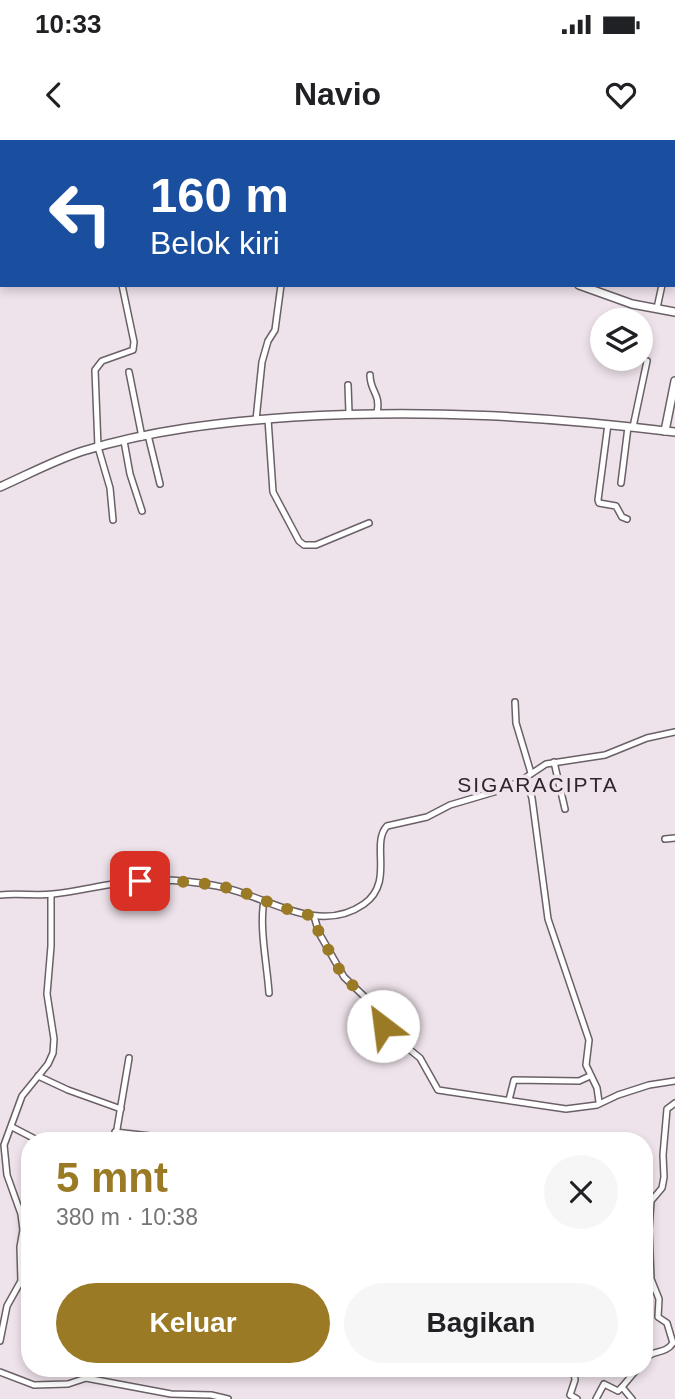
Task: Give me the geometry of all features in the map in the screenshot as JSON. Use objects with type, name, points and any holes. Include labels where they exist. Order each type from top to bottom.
[{"type":"main road","points":[[585,287],[632,304],[675,312]]},
{"type":"main road","points":[[665,431],[675,381]]},
{"type":"main road","points":[[0,487],[65,458],[98,447],[190,427],[268,419],[349,413],[510,415],[675,432]]},
{"type":"street","points":[[113,520],[110,488],[98,447],[96,366],[102,360],[131,352],[134,347],[122,287]]},
{"type":"street","points":[[256,420],[262,362],[268,341],[275,330],[281,287]]},
{"type":"street","points":[[657,308],[662,287]]},
{"type":"street","points":[[621,483],[645,371]]},
{"type":"street","points":[[128,372],[160,484]]},
{"type":"street","points":[[370,375],[370,383],[379,402],[377,413]]},
{"type":"street","points":[[348,385],[349,413]]},
{"type":"street","points":[[268,419],[273,492],[299,541],[304,545],[316,545],[369,523]]},
{"type":"street","points":[[608,424],[598,500],[600,503],[616,506],[622,517],[627,519]]},
{"type":"street","points":[[124,441],[130,474],[142,510]]},
{"type":"street","points":[[515,702],[517,728],[531,773]]},
{"type":"street","points":[[0,895],[51,895],[132,882],[161,881],[233,889],[288,910],[314,916],[355,909],[371,898],[380,878],[382,834],[387,826],[427,817],[450,805],[494,792],[525,778],[538,767],[554,762],[605,755],[647,738],[675,732]]},
{"type":"street","points":[[554,762],[565,810]]},
{"type":"street","points":[[525,778],[532,798],[548,919],[587,1032],[589,1054],[586,1065],[597,1088],[600,1102]]},
{"type":"street","points":[[665,839],[675,838]]},
{"type":"street","points":[[21,1216],[5,1162],[5,1145],[22,1096],[48,1064],[53,1053],[54,1039],[47,994],[51,895]]},
{"type":"street","points":[[264,901],[261,919],[269,993]]},
{"type":"street","points":[[314,916],[319,933],[344,977],[370,1002],[388,1032],[420,1058],[436,1088],[566,1110],[588,1107],[649,1085],[675,1081]]},
{"type":"street","points":[[115,1132],[129,1058]]},
{"type":"street","points":[[38,1076],[121,1109]]},
{"type":"street","points":[[509,1100],[514,1080],[579,1081],[590,1076]]},
{"type":"street","points":[[653,1199],[662,1188],[667,1108],[675,1103]]},
{"type":"street","points":[[12,1127],[22,1132]]},
{"type":"street","points":[[21,1239],[21,1258]]},
{"type":"street","points":[[0,1341],[7,1307],[21,1276]]},
{"type":"street","points":[[653,1284],[659,1301],[658,1317],[667,1322],[674,1342],[667,1350],[653,1353]]},
{"type":"street","points":[[0,1372],[34,1385],[68,1384],[86,1378],[171,1394],[211,1395],[228,1399]]},
{"type":"street","points":[[575,1377],[570,1395],[578,1399]]},
{"type":"street","points":[[596,1399],[604,1384],[618,1391],[630,1377]]},
{"type":"street","points":[[622,1387],[632,1399]]},
{"type":"district","name":"SIGARACIPTA","points":[[538,784]]},
{"type":"route","points":[[140,881],[213,885],[233,889],[277,907],[314,916],[319,933],[344,977],[370,1002],[383,1026]]}]
